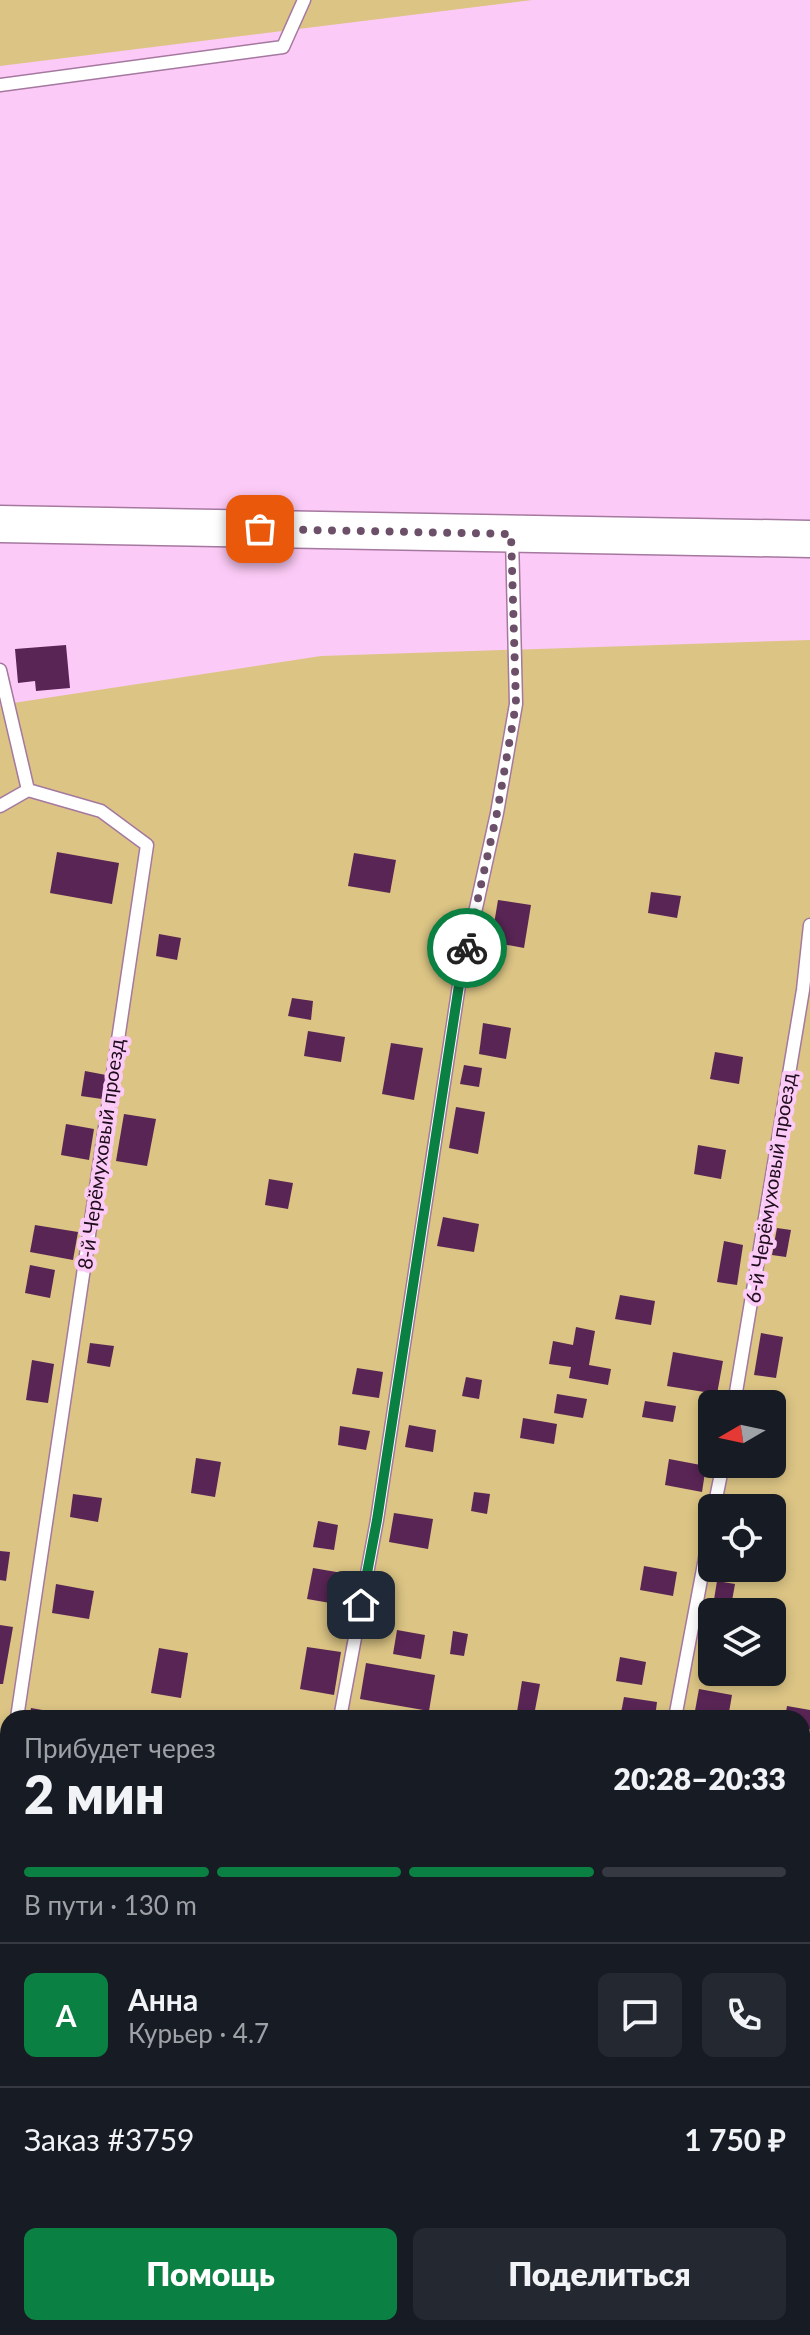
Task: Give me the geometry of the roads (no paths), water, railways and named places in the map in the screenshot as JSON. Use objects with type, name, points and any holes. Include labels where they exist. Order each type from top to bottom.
[{"type":"main road","points":[[0,524],[810,539]]},
{"type":"lane","points":[[0,85],[283,47],[304,0]]},
{"type":"lane","points":[[341,1710],[377,1520],[459,985],[497,813],[516,704],[511,534]]},
{"type":"lane","points":[[0,670],[28,790],[0,806]]},
{"type":"lane","name":"8-й Черёмуховый проезд","points":[[18,1710],[147,845],[101,811],[28,790]]},
{"type":"lane","name":"6-й Черёмуховый проезд","points":[[736,1390],[798,1021],[810,925]]},
{"type":"lane","points":[[677,1710],[701,1582]]}]
